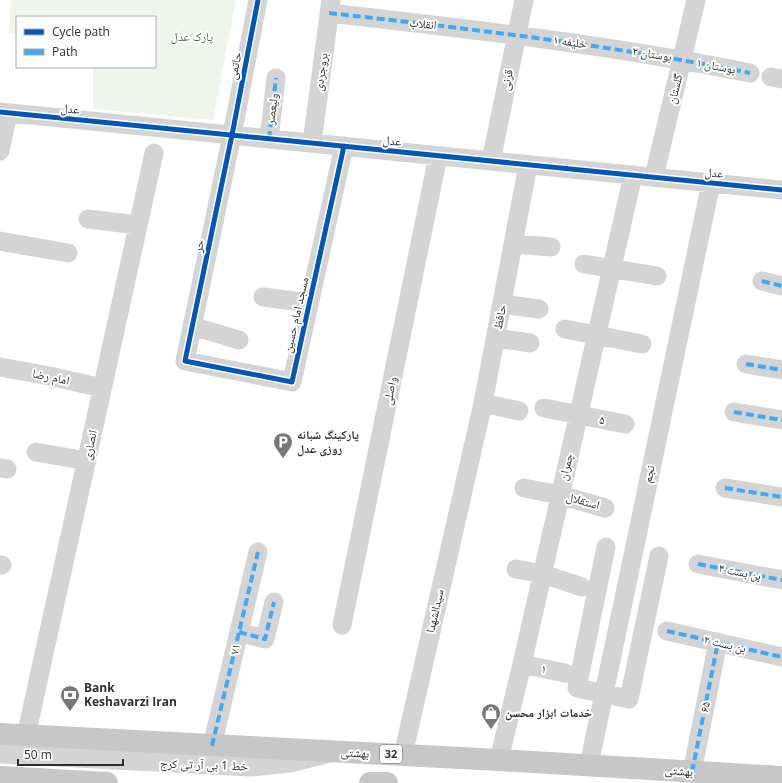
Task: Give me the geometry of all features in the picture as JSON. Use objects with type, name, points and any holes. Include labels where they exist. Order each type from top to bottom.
[{"type":"main road","name":"بهشتى","points":[[0,734],[772,776]]},
{"type":"main road","points":[[0,777],[107,783]]},
{"type":"main road","points":[[370,783],[387,783]]},
{"type":"street","name":"حاتمی","points":[[232,135],[258,0]]},
{"type":"street","name":"قرنی","points":[[491,161],[524,0]]},
{"type":"street","name":"گلستان","points":[[654,177],[696,0]]},
{"type":"street","name":"انقلاب","points":[[330,7],[516,35]]},
{"type":"street","name":"بروجردی","points":[[312,143],[330,7]]},
{"type":"street","name":"خلیفه ۱","points":[[516,35],[623,50]]},
{"type":"street","name":"بوستان ۲","points":[[623,50],[682,59]]},
{"type":"street","name":"بوستان ۱","points":[[682,59],[750,73]]},
{"type":"street","name":"ولیعصر","points":[[269,139],[276,78]]},
{"type":"street","name":"عدل","points":[[4,113],[782,190]]},
{"type":"street","points":[[0,151],[4,113]]},
{"type":"street","name":"حر","points":[[185,362],[232,135]]},
{"type":"street","name":"مسجد امام حسین","points":[[185,362],[292,382],[344,146]]},
{"type":"street","name":"انصاری","points":[[26,736],[154,153]]},
{"type":"street","name":"واصلی","points":[[342,625],[438,156]]},
{"type":"street","name":"حافظ","points":[[468,468],[496,338],[528,164]]},
{"type":"street","name":"چمران","points":[[499,760],[633,175]]},
{"type":"street","name":"نجم","points":[[589,765],[711,183]]},
{"type":"street","points":[[88,219],[138,225]]},
{"type":"street","points":[[0,241],[68,253]]},
{"type":"street","points":[[514,244],[551,248]]},
{"type":"street","points":[[584,264],[657,276]]},
{"type":"street","points":[[762,281],[782,286]]},
{"type":"street","points":[[264,297],[309,303]]},
{"type":"street","points":[[502,304],[539,309]]},
{"type":"street","points":[[192,326],[239,340]]},
{"type":"street","points":[[564,329],[642,344]]},
{"type":"street","points":[[496,338],[530,344]]},
{"type":"street","points":[[746,364],[782,370]]},
{"type":"street","name":"امام رضا","points":[[0,367],[50,376],[102,388]]},
{"type":"street","points":[[483,403],[519,411]]},
{"type":"street","name":"۵","points":[[544,408],[578,416],[625,424]]},
{"type":"street","points":[[734,412],[782,420]]},
{"type":"street","points":[[36,452],[87,461]]},
{"type":"street","name":"سیدالشهدا","points":[[403,755],[468,468]]},
{"type":"street","name":"استقلال","points":[[524,488],[560,495],[605,508]]},
{"type":"street","points":[[725,488],[782,497]]},
{"type":"street","points":[[606,547],[577,688],[629,699],[658,556]]},
{"type":"street","name":"۷۱","points":[[212,746],[258,552]]},
{"type":"street","name":"بن بست ۴","points":[[698,564],[782,580]]},
{"type":"street","points":[[516,569],[542,574],[582,587]]},
{"type":"street","points":[[239,632],[265,639],[274,602]]},
{"type":"street","name":"بن بست ۲","points":[[667,631],[782,657]]},
{"type":"street","name":"۶۵","points":[[692,772],[718,642]]},
{"type":"street","name":"۱","points":[[522,664],[565,673]]},
{"type":"street","name":"خط 1 بی آر تی کرج","points":[[0,754],[251,767],[290,764],[336,752]]},
{"type":"street","points":[[0,763],[63,770],[113,783]]},
{"type":"street","points":[[772,776],[782,782]]},
{"type":"green space","name":"پارک عدل","points":[[11,0],[236,0],[213,120],[93,109],[93,68],[156,68],[156,16],[16,16],[16,33],[9,33]]},
{"type":"marked path","points":[[329,13],[593,46],[750,73]]},
{"type":"marked path","points":[[269,139],[276,78]]},
{"type":"marked path","points":[[762,281],[782,286]]},
{"type":"marked path","points":[[746,364],[782,370]]},
{"type":"marked path","points":[[734,412],[782,420]]},
{"type":"marked path","points":[[725,488],[782,497]]},
{"type":"marked path","points":[[212,746],[258,552]]},
{"type":"marked path","points":[[698,564],[782,580]]},
{"type":"marked path","points":[[239,632],[265,639],[274,602]]},
{"type":"marked path","points":[[667,631],[782,657]]},
{"type":"marked path","points":[[692,772],[718,642]]},
{"type":"cycle path","points":[[258,0],[232,135],[185,361],[292,382],[344,146]]},
{"type":"cycle path","points":[[0,112],[782,190]]},
{"type":"place","name":"پارکینگ شبانه روزی عدل","points":[[283,459]]},
{"type":"place","name":"Bank Keshavarzi Iran","points":[[70,712]]},
{"type":"place","name":"خدمات ابزار محسن","points":[[491,730]]}]
